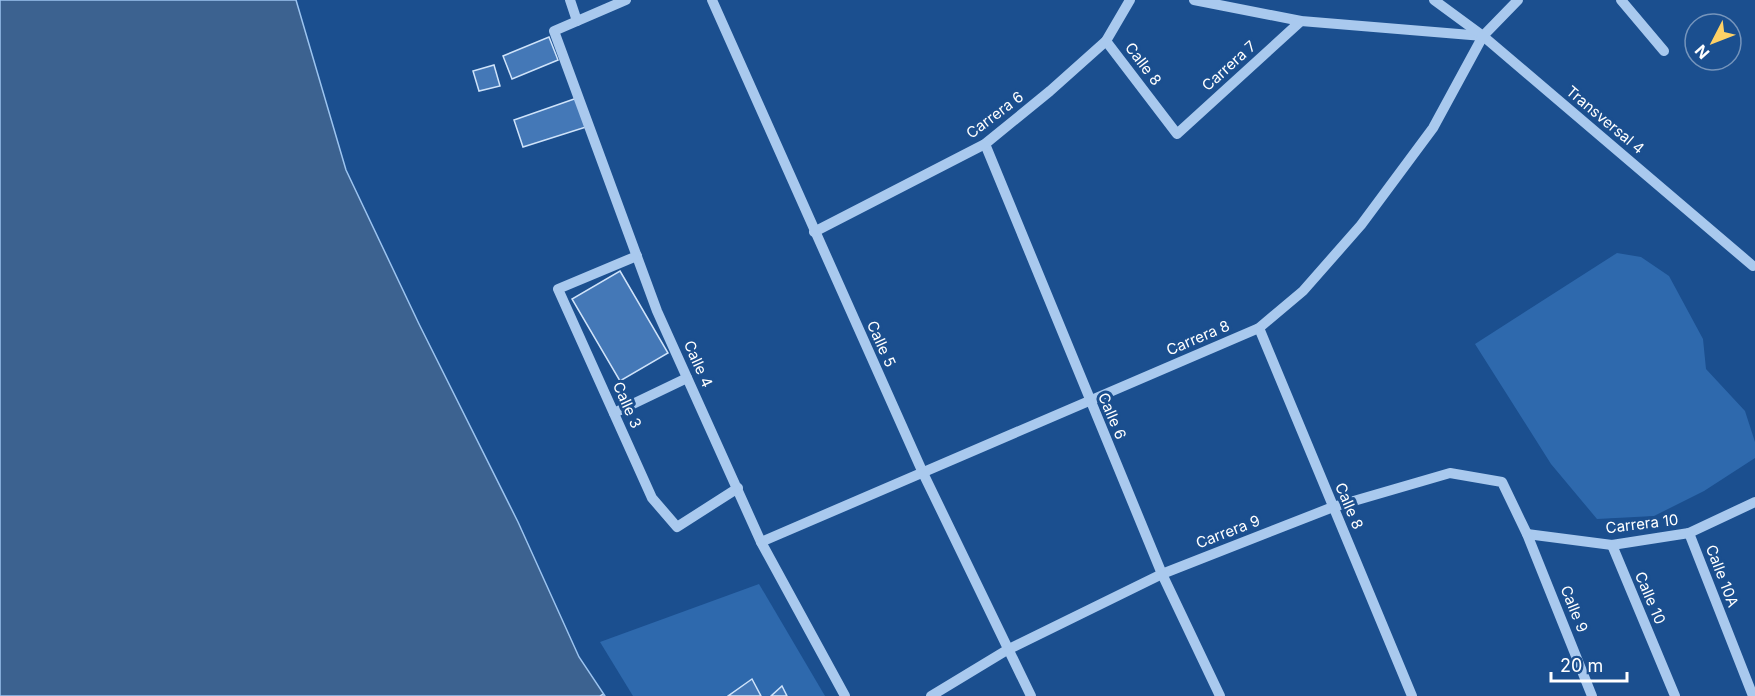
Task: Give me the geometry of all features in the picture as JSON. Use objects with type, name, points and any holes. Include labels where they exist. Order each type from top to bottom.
[{"type":"street","points":[[570,0],[578,21],[626,0]]},
{"type":"street","name":"Calle 5","points":[[712,0],[923,473],[1031,696]]},
{"type":"street","name":"Carrera 6","points":[[814,232],[985,144],[1050,92],[1106,41],[1130,0]]},
{"type":"street","points":[[1194,0],[1301,21],[1483,36]]},
{"type":"street","name":"Transversal 4","points":[[1434,0],[1483,36],[1753,266]]},
{"type":"street","name":"Carrera 8","points":[[761,542],[1259,328],[1303,291],[1361,225],[1433,128],[1483,36],[1518,0]]},
{"type":"street","points":[[1621,0],[1664,51]]},
{"type":"street","name":"Calle 4","points":[[578,21],[554,31],[657,311],[761,542],[845,696]]},
{"type":"street","name":"Carrera 7","points":[[1177,134],[1301,21]]},
{"type":"street","name":"Calle 8","points":[[1106,41],[1177,134]]},
{"type":"street","name":"Calle 6","points":[[985,144],[1162,574],[1220,696]]},
{"type":"street","name":"Calle 3","points":[[637,256],[558,289],[652,498],[677,527],[738,488]]},
{"type":"street","name":"Calle 8","points":[[1259,328],[1412,696]]},
{"type":"street","points":[[614,413],[687,378]]},
{"type":"street","name":"Carrera 9","points":[[930,696],[1007,650],[1162,574],[1333,507],[1450,472],[1502,482],[1527,534]]},
{"type":"street","name":"Carrera 10","points":[[1527,534],[1612,545],[1689,533],[1755,502]]},
{"type":"street","name":"Calle 10A","points":[[1689,533],[1754,696]]},
{"type":"street","name":"Calle 9","points":[[1527,534],[1592,696]]},
{"type":"street","name":"Calle 10","points":[[1612,545],[1675,696]]},
{"type":"shaded area","points":[[0,0],[296,0],[346,170],[419,324],[518,522],[579,657],[605,696],[0,696]]},
{"type":"shaded area","points":[[1617,253],[1641,257],[1669,276],[1703,339],[1706,369],[1745,411],[1755,442],[1755,458],[1704,491],[1654,516],[1597,519],[1551,464],[1475,344]]},
{"type":"shaded area","points":[[759,584],[825,696],[633,696],[600,642]]},
{"type":"building","points":[[549,37],[558,60],[512,79],[503,56]]},
{"type":"building","points":[[494,65],[500,86],[479,91],[473,71]]},
{"type":"building","points":[[577,98],[586,127],[523,147],[514,120]]},
{"type":"building","points":[[620,271],[668,353],[620,381],[572,299]]},
{"type":"building","points":[[752,679],[761,696],[728,696]]},
{"type":"building","points":[[782,686],[787,696],[771,696]]}]
